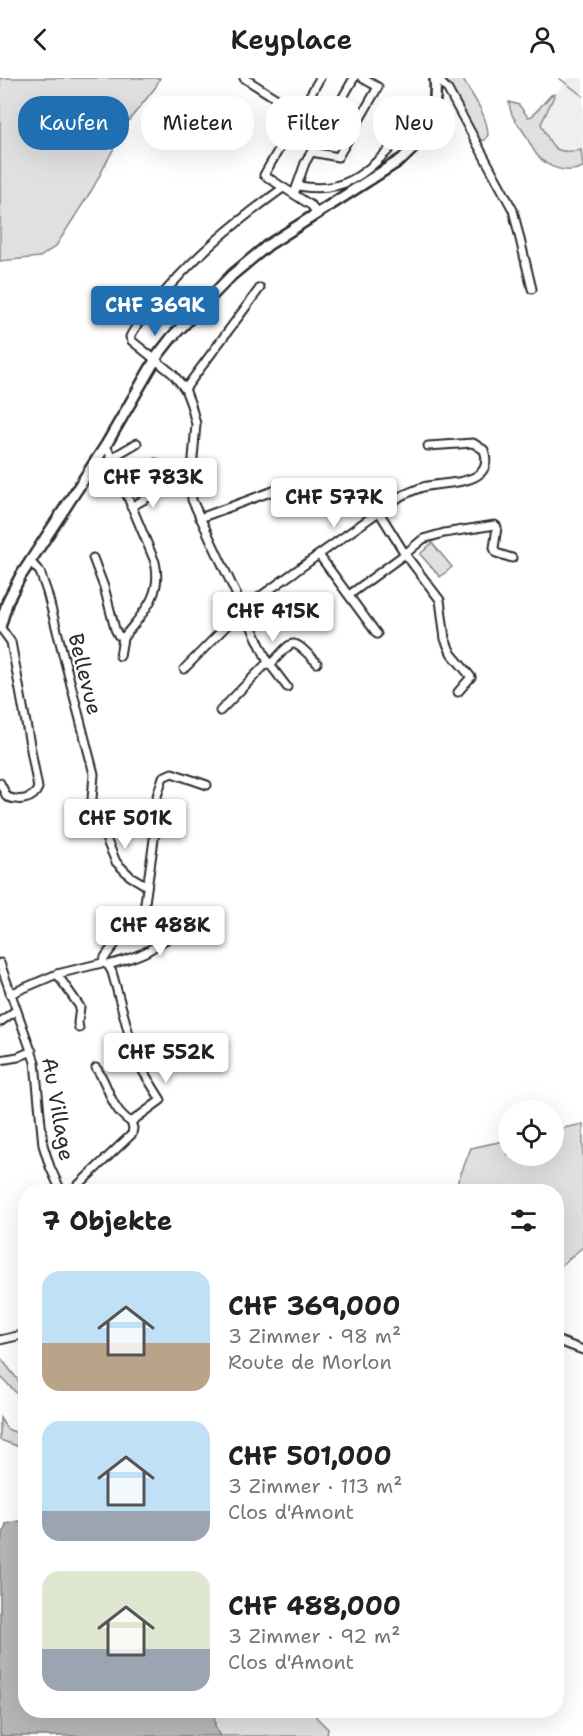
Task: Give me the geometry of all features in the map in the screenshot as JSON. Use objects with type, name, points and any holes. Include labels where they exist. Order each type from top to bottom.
[{"type":"street","points":[[244,78],[273,96]]},
{"type":"street","points":[[309,96],[320,78]]},
{"type":"street","points":[[294,194],[299,186],[305,163],[354,78]]},
{"type":"street","points":[[312,152],[338,157],[378,87],[362,78]]},
{"type":"street","points":[[0,783],[7,797],[16,800],[27,798],[36,793],[38,788],[11,642],[0,627],[14,587],[30,561],[106,445],[172,337],[232,275],[268,246],[411,151],[427,130],[433,112],[436,78]]},
{"type":"street","points":[[436,78],[448,90],[513,210],[532,288]]},
{"type":"street","points":[[278,150],[264,175],[312,206],[316,213]]},
{"type":"street","points":[[299,186],[313,189],[329,188],[346,183],[372,167],[389,150]]},
{"type":"street","points":[[283,188],[206,248],[150,309],[130,338],[158,360],[185,389],[196,424],[191,481],[192,500],[269,663],[287,687]]},
{"type":"street","points":[[185,389],[260,288]]},
{"type":"street","points":[[112,457],[137,443]]},
{"type":"street","points":[[184,669],[244,608],[401,496],[422,488],[471,478],[480,474],[485,466],[484,450],[473,443],[428,446]]},
{"type":"street","points":[[106,445],[158,574],[156,593],[123,638],[120,656]]},
{"type":"street","points":[[122,484],[156,463]]},
{"type":"street","points":[[200,518],[289,485],[320,486],[333,489],[363,486],[376,489],[380,512],[405,554],[440,600],[445,639],[451,653],[471,677],[458,692]]},
{"type":"street","points":[[131,507],[163,489]]},
{"type":"street","points":[[349,595],[423,539],[444,533],[495,525],[497,528],[494,548],[496,553],[512,558]]},
{"type":"street","points":[[319,555],[377,634]]},
{"type":"street","points":[[93,558],[104,587],[115,629],[123,638]]},
{"type":"street","name":"Bellevue","points":[[30,561],[40,572],[47,592],[94,774],[92,799]]},
{"type":"street","points":[[220,711],[294,642],[299,644],[317,663]]},
{"type":"street","points":[[105,964],[114,946],[136,923],[144,910],[157,818],[157,796],[163,777],[172,773],[182,775],[207,786]]},
{"type":"street","points":[[98,820],[116,862],[130,876],[147,886]]},
{"type":"street","points":[[10,994],[57,974],[105,964],[147,951],[166,938],[188,928],[201,925],[210,926]]},
{"type":"street","name":"Au Village","points":[[0,963],[15,1011],[32,1052],[38,1084],[43,1145],[46,1158],[58,1184]]},
{"type":"street","points":[[105,964],[112,972],[136,1060],[161,1100],[131,1122]]},
{"type":"street","points":[[57,974],[80,1007],[79,1028]]},
{"type":"street","points":[[0,1022],[15,1011]]},
{"type":"street","points":[[0,1060],[32,1052]]},
{"type":"street","points":[[79,1184],[132,1134],[134,1128],[131,1122],[121,1116],[108,1093],[101,1073],[96,1068]]},
{"type":"street","points":[[0,1340],[18,1336]]},
{"type":"street","points":[[564,1343],[583,1350]]},
{"type":"shaded area","points":[[0,78],[160,78],[149,96],[141,96],[141,106],[129,120],[129,96],[18,96],[18,150],[113,150],[93,188],[56,246],[40,257],[0,261]]},
{"type":"shaded area","points":[[444,78],[462,78],[485,119],[488,135],[485,140],[479,141],[473,134]]},
{"type":"shaded area","points":[[564,78],[583,78],[583,154],[576,165],[550,158],[534,124],[566,80]]},
{"type":"shaded area","points":[[555,94],[541,124],[555,148],[565,151],[581,150],[583,167],[565,170],[547,164],[537,155],[510,110],[509,102],[519,105],[528,117],[532,116],[551,95]]},
{"type":"shaded area","points":[[432,543],[452,567],[440,577],[420,554]]},
{"type":"shaded area","points":[[583,1124],[583,1247],[564,1263],[564,1184],[457,1184],[471,1148],[498,1142],[498,1166],[564,1166],[564,1128]]},
{"type":"shaded area","points":[[0,1357],[18,1380],[18,1395],[0,1376]]},
{"type":"shaded area","points":[[0,1418],[7,1429],[18,1433],[18,1447],[0,1440]]},
{"type":"shaded area","points":[[18,1521],[18,1718],[214,1718],[215,1727],[220,1736],[0,1736],[0,1545],[6,1524]]},
{"type":"shaded area","points":[[214,1718],[317,1718],[328,1729],[327,1736],[220,1736],[215,1727]]},
{"type":"waterway","points":[[559,78],[583,96]]}]
